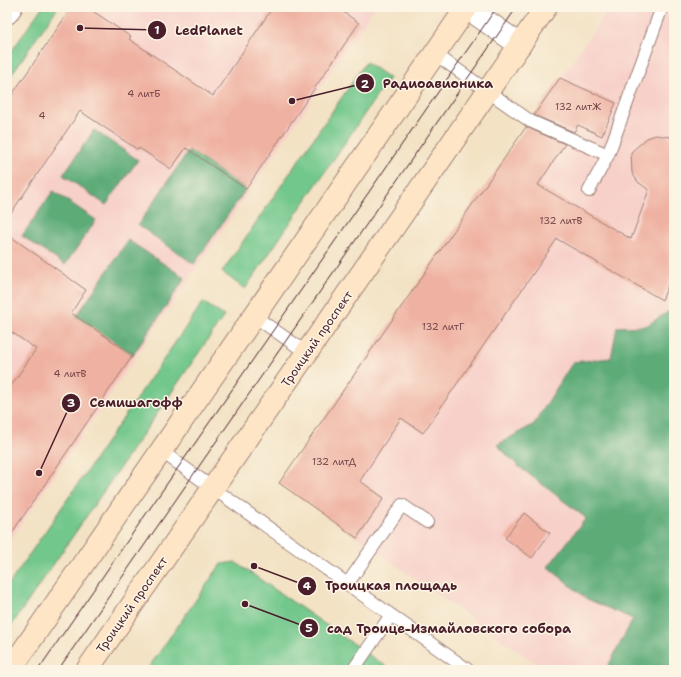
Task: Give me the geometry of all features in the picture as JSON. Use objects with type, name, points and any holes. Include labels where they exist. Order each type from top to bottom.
[{"type":"main road","points":[[10,670],[467,7]]},
{"type":"main road","name":"Троицкий проспект","points":[[87,670],[546,7]]},
{"type":"street","points":[[7,13],[11,7]]},
{"type":"street","points":[[467,7],[520,45]]},
{"type":"lane","points":[[589,191],[608,155],[662,7]]},
{"type":"lane","points":[[435,54],[530,121],[608,155]]},
{"type":"lane","points":[[254,316],[307,353]]},
{"type":"lane","points":[[160,451],[348,583],[468,670]]},
{"type":"lane","points":[[348,583],[402,506],[426,522]]},
{"type":"lane","points":[[353,670],[391,615]]},
{"type":"shaded area","points":[[70,7],[375,7],[7,545],[7,98]]},
{"type":"shaded area","points":[[610,7],[674,7],[674,670],[545,670],[279,483]]},
{"type":"green space","points":[[42,7],[58,7],[7,81],[7,58]]},
{"type":"green space","points":[[366,62],[389,78],[245,289],[222,272]]},
{"type":"green space","points":[[94,130],[138,160],[106,205],[63,175]]},
{"type":"green space","points":[[189,150],[246,189],[194,264],[138,225]]},
{"type":"green space","points":[[53,191],[96,220],[65,265],[22,236]]},
{"type":"green space","points":[[128,240],[185,278],[133,355],[76,317]]},
{"type":"green space","points":[[203,302],[224,316],[7,632],[7,587]]},
{"type":"green space","points":[[674,308],[674,670],[606,670],[633,619],[587,599],[548,567],[586,518],[517,465],[497,445],[534,424],[573,362],[611,358],[617,327],[646,326]]},
{"type":"green space","points":[[235,562],[391,670],[147,670],[221,564]]},
{"type":"building","points":[[72,7],[87,7],[131,37],[129,39],[213,96],[273,7],[336,7],[359,23],[246,189],[186,148],[171,169],[139,148],[138,150],[80,111],[7,219],[7,102]]},
{"type":"building","points":[[560,78],[616,103],[602,136],[578,125],[574,132],[534,115]]},
{"type":"building","points":[[526,127],[565,144],[538,185],[631,239],[649,190],[638,182],[632,173],[631,152],[647,138],[656,135],[670,137],[672,132],[674,132],[674,271],[662,300],[557,239],[423,433],[401,418],[360,481],[384,498],[357,538],[279,483]]},
{"type":"building","points":[[7,234],[86,290],[71,313],[133,355],[7,540],[7,392],[36,349],[7,329]]},
{"type":"building","points":[[524,513],[550,533],[532,558],[505,538]]},
{"type":"tram line","points":[[38,670],[497,7]]},
{"type":"tram line","points":[[58,670],[517,7]]},
{"type":"place","name":"LedPlanet","points":[[80,28]]},
{"type":"place","name":"Радиоавионика","points":[[292,101]]},
{"type":"place","name":"Семишагофф","points":[[39,473]]},
{"type":"place","name":"Троицкая площадь","points":[[254,566]]},
{"type":"place","name":"сад Троице-Измайловского собора","points":[[245,604]]}]
